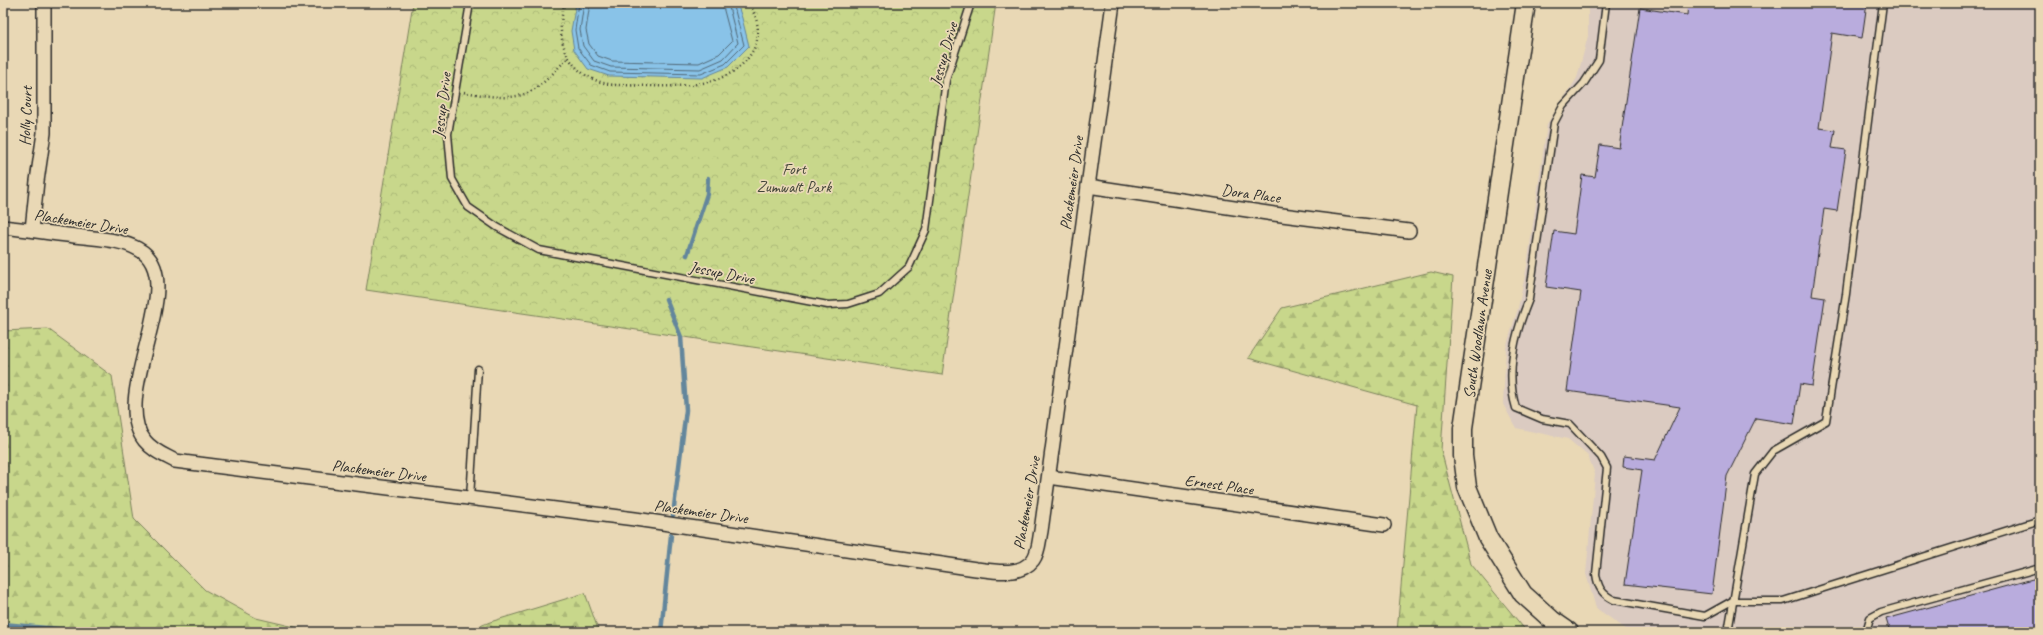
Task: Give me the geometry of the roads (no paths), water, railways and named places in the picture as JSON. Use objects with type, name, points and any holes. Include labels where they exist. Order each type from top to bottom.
[{"type":"street","name":"Holly Court","points":[[32,230],[44,133],[44,3]]},
{"type":"street","name":"Plackemeier Drive","points":[[3,227],[127,244],[148,256],[154,269],[157,301],[136,395],[136,414],[138,427],[144,441],[156,451],[175,460],[642,520],[976,569],[1009,572],[1023,568],[1032,561],[1037,550],[1049,477],[1114,3]]},
{"type":"street","name":"South Woodlawn Avenue","points":[[1526,3],[1463,428],[1463,456],[1467,487],[1488,538],[1523,594],[1553,621],[1569,632]]},
{"type":"street","name":"Dora Place","points":[[1088,186],[1274,214],[1409,231]]},
{"type":"street","name":"Ernest Place","points":[[1049,477],[1384,525]]},
{"type":"lane","name":"Jessup Drive","points":[[470,3],[448,134],[452,179],[468,207],[497,227],[539,250],[828,305],[848,304],[879,294],[909,267],[926,230],[946,80],[971,3]]},
{"type":"lane","points":[[1606,3],[1600,60],[1584,83],[1563,106],[1554,123],[1529,299],[1518,325],[1512,357],[1512,394],[1516,408],[1542,419],[1570,424],[1601,457],[1607,468],[1596,574],[1598,586],[1604,595],[1614,600],[1705,616],[1732,601],[1783,601],[2040,520]]},
{"type":"lane","points":[[1728,632],[1732,601],[1755,474],[1773,451],[1826,421],[1846,294],[1883,3]]},
{"type":"lane","points":[[470,498],[478,369]]},
{"type":"lane","points":[[1866,632],[1870,618],[1881,612],[2040,568]]},
{"type":"water","points":[[576,3],[737,3],[749,46],[728,67],[702,78],[609,76],[588,69],[574,50],[571,31]]},
{"type":"waterway","points":[[687,255],[707,194],[708,178]]},
{"type":"waterway","points":[[666,299],[681,337],[686,410],[673,515]]},
{"type":"waterway","points":[[661,632],[671,535]]},
{"type":"waterway","points":[[3,624],[88,632]]},
{"type":"park label","name":"Fort Zumwalt Park","points":[[794,177]]}]
